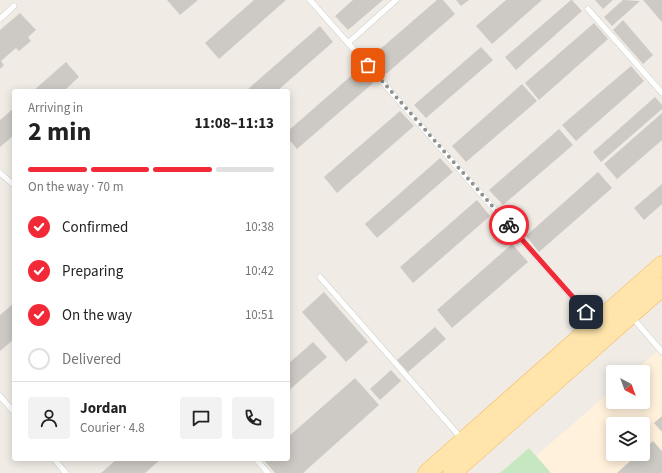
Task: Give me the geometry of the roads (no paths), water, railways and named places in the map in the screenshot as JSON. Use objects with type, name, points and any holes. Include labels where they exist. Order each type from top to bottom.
[{"type":"main road","points":[[427,473],[662,265]]},
{"type":"main road","points":[[452,473],[662,287]]},
{"type":"lane","points":[[310,0],[596,324]]},
{"type":"lane","points":[[348,43],[396,0]]},
{"type":"lane","points":[[0,18],[14,6]]},
{"type":"lane","points":[[588,9],[662,93]]},
{"type":"lane","points":[[0,173],[12,183]]},
{"type":"lane","points":[[320,277],[463,441]]},
{"type":"lane","points":[[630,315],[662,352]]},
{"type":"lane","points":[[0,396],[12,410]]},
{"type":"lane","points":[[56,461],[66,473]]},
{"type":"lane","points":[[258,461],[268,473]]}]
